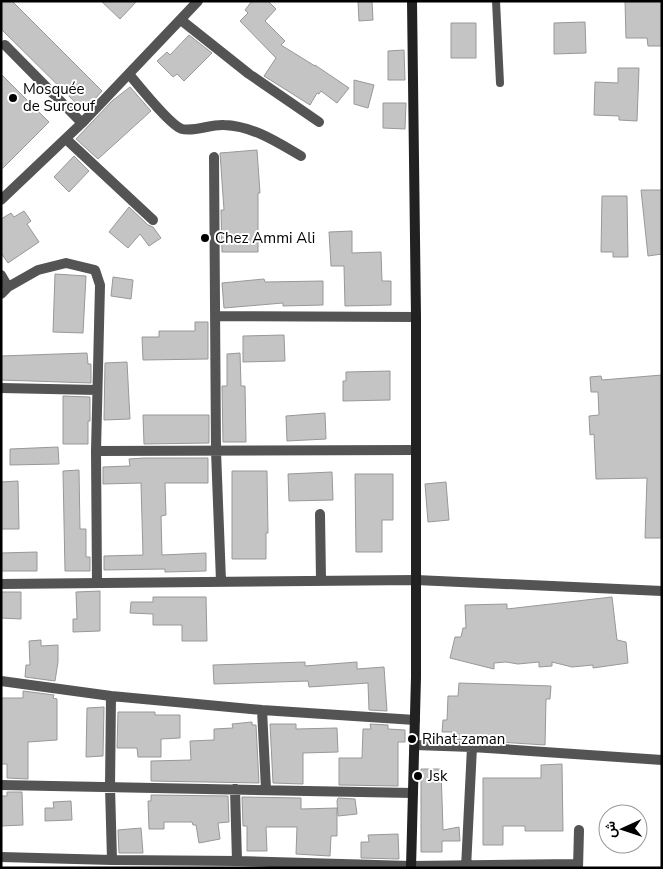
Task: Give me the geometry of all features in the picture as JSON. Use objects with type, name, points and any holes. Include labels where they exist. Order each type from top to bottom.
[{"type":"main road","points":[[411,867],[415,745],[416,580],[416,317],[412,1]]},
{"type":"street","points":[[1,200],[82,123],[198,1]]},
{"type":"street","points":[[181,20],[249,74],[319,122]]},
{"type":"street","points":[[5,45],[82,123]]},
{"type":"street","points":[[129,74],[169,118],[181,128],[224,125],[247,128],[268,137],[301,156]]},
{"type":"street","points":[[66,139],[153,220]]},
{"type":"street","points":[[214,157],[216,451],[221,581]]},
{"type":"street","points":[[1,275],[5,291],[38,270],[66,262],[95,270],[100,285],[96,452],[96,582]]},
{"type":"street","points":[[216,316],[416,317]]},
{"type":"street","points":[[1,388],[97,390]]},
{"type":"street","points":[[96,452],[416,450]]},
{"type":"street","points":[[320,514],[321,580]]},
{"type":"street","points":[[1,584],[416,580],[662,591]]},
{"type":"street","points":[[1,681],[111,696],[262,710],[415,720]]},
{"type":"street","points":[[111,696],[110,787],[112,860]]},
{"type":"street","points":[[262,710],[266,789]]},
{"type":"street","points":[[415,745],[662,760]]},
{"type":"street","points":[[466,867],[472,747]]},
{"type":"street","points":[[1,785],[413,793]]},
{"type":"street","points":[[235,789],[238,860]]},
{"type":"street","points":[[1,857],[79,863],[112,860],[176,864],[238,860],[411,867],[578,866],[580,830]]},
{"type":"lane","points":[[496,1],[500,83]]},
{"type":"building","points":[[1,1],[12,1],[102,91],[84,111],[1,29]]},
{"type":"building","points":[[101,1],[137,1],[120,19]]},
{"type":"building","points":[[252,1],[268,1],[276,9],[265,21],[285,41],[281,45],[349,88],[337,103],[321,91],[319,94],[317,93],[310,105],[264,76],[276,58],[240,21],[248,13],[245,10]]},
{"type":"building","points":[[358,1],[372,1],[373,20],[359,21]]},
{"type":"building","points":[[625,1],[662,1],[662,46],[648,46],[647,38],[626,38]]},
{"type":"building","points":[[585,22],[586,53],[554,54],[554,23]]},
{"type":"building","points":[[451,23],[476,23],[476,58],[451,58]]},
{"type":"building","points":[[189,35],[212,53],[184,81],[177,74],[173,77],[157,61],[167,52],[170,55]]},
{"type":"building","points":[[404,50],[405,80],[388,80],[388,51]]},
{"type":"building","points":[[618,68],[639,68],[637,121],[619,120],[619,116],[594,115],[595,82],[618,83]]},
{"type":"building","name":"Mosquée de Surcouf","points":[[1,74],[49,122],[1,170]]},
{"type":"building","points":[[354,80],[374,85],[368,108],[354,104]]},
{"type":"building","points":[[130,87],[151,111],[98,159],[76,139],[112,101]]},
{"type":"building","points":[[383,103],[406,103],[405,129],[383,128]]},
{"type":"building","points":[[257,150],[260,193],[258,193],[258,252],[222,252],[221,210],[224,210],[220,153]]},
{"type":"building","points":[[74,156],[89,171],[69,192],[54,177]]},
{"type":"building","points":[[641,190],[662,190],[662,254],[648,256]]},
{"type":"building","points":[[602,196],[627,196],[628,257],[613,257],[613,252],[601,252]]},
{"type":"building","points":[[129,207],[148,225],[153,227],[161,238],[149,246],[140,234],[128,248],[109,232]]},
{"type":"building","points":[[24,211],[31,221],[27,224],[39,242],[8,263],[1,253],[1,219],[11,213],[14,217]]},
{"type":"building","points":[[352,231],[352,253],[381,252],[382,281],[391,281],[391,305],[345,306],[344,266],[331,266],[329,232]]},
{"type":"building","points":[[55,274],[86,276],[83,333],[53,332]]},
{"type":"building","points":[[113,277],[133,280],[131,299],[111,296]]},
{"type":"building","points":[[264,279],[265,282],[323,281],[323,305],[283,306],[283,303],[224,308],[222,283]]},
{"type":"building","points":[[195,322],[208,322],[208,359],[143,360],[142,337],[159,337],[159,331],[195,331]]},
{"type":"building","points":[[284,335],[285,361],[243,362],[243,336]]},
{"type":"building","points":[[87,353],[88,364],[91,364],[91,383],[1,380],[1,356]]},
{"type":"building","points":[[240,353],[241,386],[245,386],[246,442],[223,442],[222,386],[227,386],[227,354]]},
{"type":"building","points":[[127,362],[130,419],[104,420],[105,363]]},
{"type":"building","points":[[390,371],[390,400],[343,401],[343,381],[346,381],[346,372]]},
{"type":"building","points":[[662,375],[662,538],[645,538],[647,478],[596,479],[594,434],[590,435],[589,416],[599,415],[598,392],[591,392],[590,377],[601,376],[602,380]]},
{"type":"building","points":[[63,396],[90,397],[88,444],[63,444]]},
{"type":"building","points":[[325,413],[326,439],[287,441],[286,416]]},
{"type":"building","points":[[143,415],[209,415],[209,443],[144,444]]},
{"type":"building","points":[[58,447],[59,464],[10,465],[10,449]]},
{"type":"building","points":[[208,458],[208,483],[165,483],[166,515],[161,516],[162,555],[206,553],[206,571],[165,572],[165,569],[104,570],[104,556],[143,555],[141,483],[103,484],[103,467],[130,466],[129,459]]},
{"type":"building","points":[[79,470],[80,529],[86,529],[86,557],[90,557],[90,571],[65,571],[63,471]]},
{"type":"building","points":[[232,471],[267,471],[268,533],[266,533],[266,559],[232,559]]},
{"type":"building","points":[[332,472],[333,500],[289,501],[288,474]]},
{"type":"building","points":[[355,474],[393,474],[393,520],[382,520],[382,552],[356,552]]},
{"type":"building","points":[[18,481],[19,529],[1,529],[1,482]]},
{"type":"building","points":[[446,482],[449,520],[428,522],[425,484]]},
{"type":"building","points":[[37,552],[37,571],[1,571],[1,553]]},
{"type":"building","points":[[100,591],[100,631],[73,632],[73,619],[77,619],[76,592]]},
{"type":"building","points":[[1,592],[21,592],[21,619],[1,618]]},
{"type":"building","points":[[153,597],[206,597],[207,641],[182,641],[182,625],[153,625],[153,614],[130,613],[131,602],[153,602]]},
{"type":"building","points":[[612,597],[617,640],[626,642],[628,663],[593,668],[593,665],[572,667],[552,662],[552,666],[539,667],[539,662],[518,664],[506,662],[494,663],[494,669],[450,658],[455,637],[461,637],[463,628],[466,628],[465,605],[507,604],[507,609]]},
{"type":"building","points":[[41,640],[41,646],[58,645],[55,681],[25,677],[26,665],[30,665],[29,641]]},
{"type":"building","points":[[305,662],[305,666],[357,662],[357,669],[384,667],[387,711],[369,710],[368,683],[309,687],[308,681],[214,684],[213,665]]},
{"type":"building","points":[[459,683],[551,686],[550,699],[546,699],[545,745],[452,739],[452,732],[442,732],[443,720],[447,720],[448,696],[458,696]]},
{"type":"building","points":[[23,691],[54,695],[53,698],[57,699],[57,740],[28,742],[28,779],[7,778],[7,764],[1,764],[1,698],[23,698]]},
{"type":"building","points":[[104,707],[103,756],[86,757],[87,708]]},
{"type":"building","points":[[118,712],[155,712],[155,715],[180,715],[180,738],[161,739],[161,757],[138,757],[137,748],[117,748]]},
{"type":"building","points":[[252,722],[252,725],[256,725],[259,783],[151,781],[151,761],[191,760],[190,741],[214,740],[214,729],[233,728],[232,724]]},
{"type":"building","points":[[270,724],[296,724],[296,729],[337,728],[338,752],[303,753],[303,784],[273,783]]},
{"type":"building","points":[[370,724],[388,725],[388,729],[405,730],[405,742],[398,742],[398,786],[339,785],[339,758],[362,758],[363,729],[371,729]]},
{"type":"building","points":[[562,764],[563,831],[525,831],[525,826],[503,826],[503,845],[483,845],[483,778],[541,778],[541,765]]},
{"type":"building","points":[[421,769],[441,769],[443,830],[459,827],[460,841],[442,841],[442,852],[421,852]]},
{"type":"building","points":[[7,792],[22,792],[23,825],[1,826],[1,796],[7,796]]},
{"type":"building","points":[[151,795],[228,796],[229,822],[218,823],[220,839],[199,843],[196,825],[193,825],[192,822],[164,822],[164,829],[149,829],[148,801],[151,801]]},
{"type":"building","points":[[242,797],[301,798],[301,809],[337,808],[337,836],[331,836],[330,856],[296,854],[297,827],[266,827],[267,851],[247,851],[247,826],[243,826]]},
{"type":"building","points":[[338,798],[355,799],[357,814],[338,816]]},
{"type":"building","points":[[71,801],[72,820],[45,821],[45,808],[54,808],[53,802]]},
{"type":"building","points":[[141,828],[143,853],[119,853],[118,830]]},
{"type":"building","points":[[398,834],[399,859],[361,858],[361,842],[369,842],[368,835]]},
{"type":"place","name":"Mosquée de Surcouf","points":[[13,98]]},
{"type":"place","name":"Chez Ammi Ali","points":[[205,238]]},
{"type":"place","name":"Rihat zaman","points":[[412,739]]},
{"type":"place","name":"Jsk","points":[[418,776]]}]
